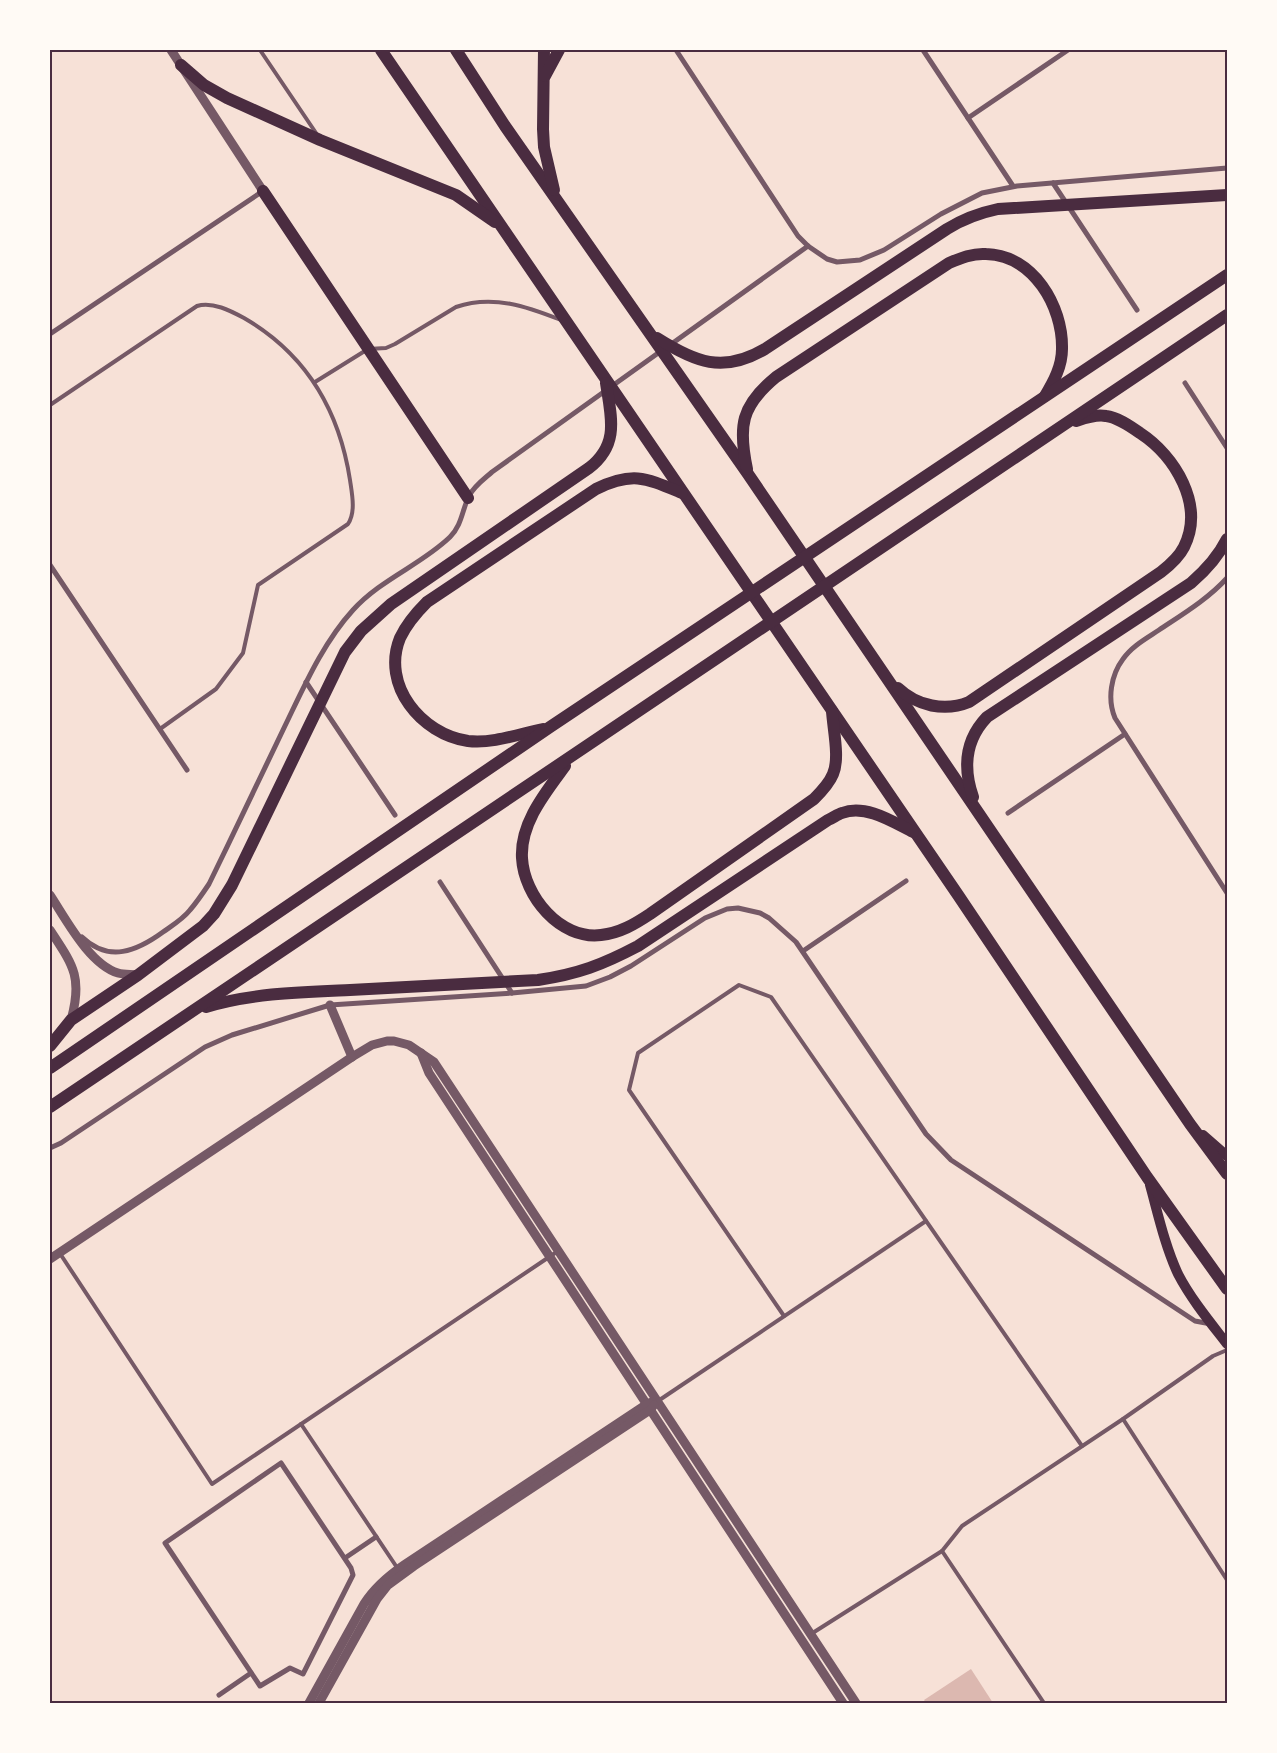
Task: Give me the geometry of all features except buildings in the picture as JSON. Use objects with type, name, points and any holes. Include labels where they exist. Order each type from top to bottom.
[{"type":"main road","points":[[381,50],[958,895],[1147,1177],[1227,1289]]},
{"type":"main road","points":[[456,50],[505,126],[748,474],[1190,1124],[1227,1174]]},
{"type":"main road","points":[[544,50],[544,147],[556,197]]},
{"type":"main road","points":[[543,81],[559,50]]},
{"type":"main road","points":[[181,65],[204,85],[220,95],[320,140],[456,194],[502,227]]},
{"type":"main road","points":[[263,191],[468,498]]},
{"type":"main road","points":[[652,336],[700,360],[713,363],[740,362],[765,350],[947,229],[977,214],[998,209],[1227,195]]},
{"type":"main road","points":[[748,474],[743,443],[744,419],[748,407],[755,396],[776,377],[949,263],[965,256],[985,254],[1006,257],[1025,268],[1043,286],[1054,306],[1061,330],[1062,351],[1057,376],[1044,398]]},
{"type":"main road","points":[[50,1068],[550,727],[1227,275]]},
{"type":"main road","points":[[50,1107],[1227,315]]},
{"type":"main road","points":[[50,1046],[72,1020],[203,926],[222,902],[346,652],[369,622],[391,604],[596,463],[603,455],[612,434],[606,380]]},
{"type":"main road","points":[[885,675],[908,696],[924,704],[952,707],[960,705],[976,698],[1161,572],[1185,547],[1191,520],[1188,497],[1180,476],[1166,456],[1149,439],[1127,425],[1106,416],[1086,417],[1064,425]]},
{"type":"main road","points":[[550,727],[489,740],[466,740],[446,734],[419,718],[406,699],[398,680],[396,659],[400,639],[410,620],[427,602],[596,489],[613,481],[632,478],[654,481],[682,493]]},
{"type":"main road","points":[[981,816],[969,786],[967,762],[970,743],[980,724],[996,710],[1191,583],[1209,567],[1218,556],[1227,539]]},
{"type":"main road","points":[[571,757],[541,799],[525,834],[522,857],[526,878],[534,897],[549,914],[563,926],[581,934],[600,935],[616,932],[634,925],[801,810],[824,788],[833,774],[836,763],[831,709]]},
{"type":"main road","points":[[194,1010],[248,997],[528,981],[585,971],[610,961],[638,946],[828,820],[843,812],[857,810],[875,814],[915,833]]},
{"type":"main road","points":[[1190,1124],[1227,1156]]},
{"type":"main road","points":[[1147,1177],[1175,1267],[1187,1290],[1227,1344]]},
{"type":"street","points":[[50,334],[263,191],[171,50]]},
{"type":"street","points":[[676,50],[788,223],[808,246],[827,259],[848,262],[860,260],[884,250],[941,214],[982,193],[1013,186],[1227,168]]},
{"type":"street","points":[[923,50],[1013,186]]},
{"type":"street","points":[[968,118],[1068,50]]},
{"type":"street","points":[[1053,183],[1137,310]]},
{"type":"street","points":[[74,929],[84,940],[101,950],[116,952],[135,949],[178,922],[189,911],[208,884],[306,682],[346,618],[372,592],[442,544],[452,535],[459,526],[468,498],[473,490],[492,472],[808,246]]},
{"type":"street","points":[[1185,383],[1227,448]]},
{"type":"street","points":[[50,564],[187,770]]},
{"type":"street","points":[[1227,578],[1201,601],[1143,640],[1123,659],[1112,685],[1111,704],[1115,718],[1227,892]]},
{"type":"street","points":[[306,682],[395,815]]},
{"type":"street","points":[[1008,813],[1125,734]]},
{"type":"street","points":[[803,951],[906,881]]},
{"type":"street","points":[[440,882],[512,993]]},
{"type":"street","points":[[50,895],[88,950],[101,964],[118,973],[138,974]]},
{"type":"street","points":[[50,1148],[61,1144],[205,1048],[232,1036],[330,1005],[573,988],[598,982],[631,966],[705,918],[727,909],[749,909],[770,918],[788,933],[803,951],[926,1134],[951,1160],[1195,1321],[1212,1324]]},
{"type":"street","points":[[50,930],[70,959],[76,979],[77,999],[72,1020]]},
{"type":"street","points":[[330,1005],[352,1057]]},
{"type":"street","points":[[50,1258],[366,1048],[387,1041],[402,1042],[434,1062],[856,1703]]},
{"type":"street","points":[[421,1053],[429,1073],[843,1703]]},
{"type":"street","points":[[309,1703],[368,1597],[378,1586],[657,1401]]},
{"type":"street","points":[[281,1463],[345,1558],[353,1575],[303,1674],[290,1668],[260,1686],[251,1673],[165,1542],[281,1463]]},
{"type":"street","points":[[345,1558],[376,1537]]},
{"type":"street","points":[[319,1703],[374,1603],[400,1572]]},
{"type":"street","points":[[219,1694],[251,1673]]},
{"type":"lane","points":[[260,50],[320,140]]},
{"type":"lane","points":[[315,382],[368,350],[386,348],[396,344],[443,315],[467,304],[504,303],[531,308],[568,323]]},
{"type":"lane","points":[[50,405],[197,306],[204,304],[230,310],[264,330],[294,356],[315,382],[331,413],[346,453],[352,490],[353,516],[348,524],[258,585],[243,653],[216,689],[160,729]]},
{"type":"lane","points":[[784,1316],[629,1090],[638,1053],[738,985],[771,997],[1082,1446]]},
{"type":"lane","points":[[657,1401],[926,1221]]},
{"type":"lane","points":[[59,1252],[212,1484],[558,1251]]},
{"type":"lane","points":[[802,1640],[942,1551],[962,1526],[1212,1356],[1227,1350]]},
{"type":"lane","points":[[1122,1419],[1227,1580]]},
{"type":"lane","points":[[301,1424],[400,1572]]},
{"type":"lane","points":[[942,1551],[1044,1703]]},
{"type":"shaded area","points":[[971,1669],[993,1703],[926,1703],[924,1700]]}]
